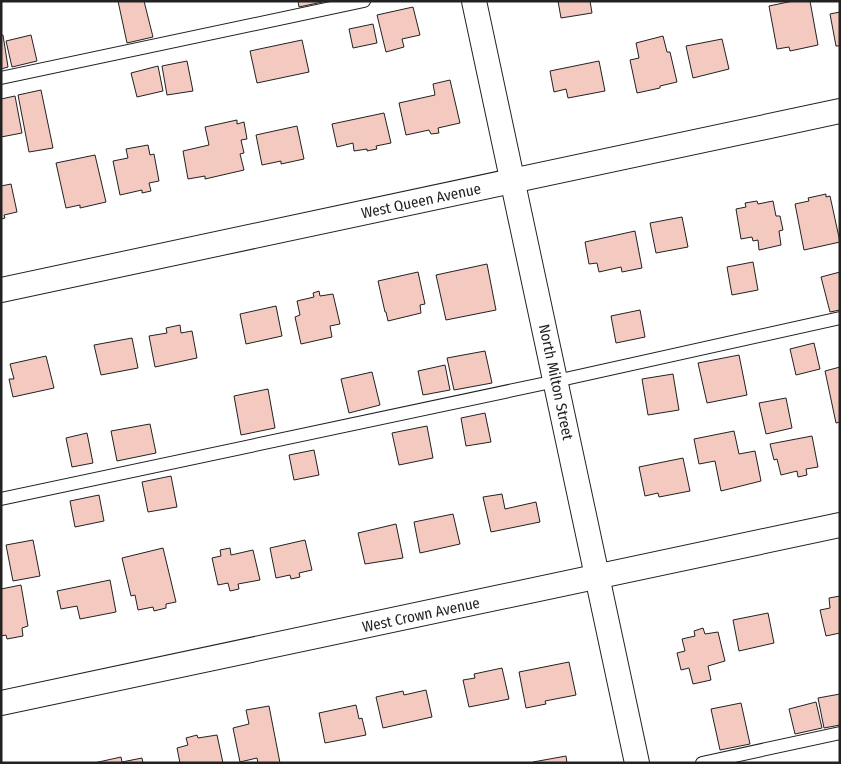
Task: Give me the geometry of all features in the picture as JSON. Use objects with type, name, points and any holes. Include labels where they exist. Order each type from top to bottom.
[{"type":"street","name":"North Milton Street","points":[[474,1],[637,763]]},
{"type":"street","name":"West Queen Avenue","points":[[1,290],[840,111]]},
{"type":"street","name":"West Crown Avenue","points":[[1,703],[840,525]]},
{"type":"lane","points":[[1,78],[364,1]]},
{"type":"lane","points":[[1,499],[556,381],[840,318]]},
{"type":"lane","points":[[702,763],[840,733]]},
{"type":"building","points":[[118,1],[144,1],[153,37],[127,43]]},
{"type":"building","points":[[298,1],[327,1],[299,7]]},
{"type":"building","points":[[558,1],[590,1],[592,13],[561,18]]},
{"type":"building","points":[[793,1],[810,1],[818,45],[790,51],[789,47],[777,49],[769,6]]},
{"type":"building","points":[[413,7],[420,35],[402,39],[404,47],[386,52],[377,15]]},
{"type":"building","points":[[840,12],[840,46],[836,46],[830,14]]},
{"type":"building","points":[[373,24],[377,43],[353,48],[349,29]]},
{"type":"building","points":[[1,35],[3,35],[8,67],[1,69]]},
{"type":"building","points":[[31,35],[37,61],[12,67],[6,41]]},
{"type":"building","points":[[663,36],[667,52],[670,52],[677,82],[637,93],[630,60],[639,58],[636,43]]},
{"type":"building","points":[[722,39],[729,69],[693,78],[686,46]]},
{"type":"building","points":[[302,40],[309,72],[257,83],[250,51]]},
{"type":"building","points":[[187,61],[193,91],[167,95],[162,66]]},
{"type":"building","points":[[599,61],[605,91],[568,98],[566,89],[554,92],[550,71]]},
{"type":"building","points":[[158,66],[163,91],[137,97],[131,73]]},
{"type":"building","points":[[450,80],[460,123],[438,128],[439,133],[431,134],[429,130],[406,135],[399,103],[435,95],[433,84]]},
{"type":"building","points":[[41,90],[53,148],[29,152],[18,95]]},
{"type":"building","points":[[15,96],[22,133],[1,137],[1,99]]},
{"type":"building","points":[[384,113],[391,143],[376,146],[377,149],[367,151],[367,149],[354,151],[353,143],[337,147],[332,124]]},
{"type":"building","points":[[237,120],[237,124],[244,122],[247,139],[241,140],[244,153],[240,154],[244,170],[205,179],[205,176],[188,179],[183,151],[209,145],[205,127]]},
{"type":"building","points":[[297,126],[304,159],[281,164],[281,161],[262,165],[256,135]]},
{"type":"building","points":[[148,145],[150,155],[154,154],[159,181],[149,183],[151,191],[142,193],[142,190],[120,195],[113,161],[128,158],[126,149]]},
{"type":"building","points":[[95,155],[106,202],[80,208],[80,205],[66,208],[56,163]]},
{"type":"building","points":[[11,184],[17,212],[4,215],[5,218],[1,219],[1,186]]},
{"type":"building","points":[[826,194],[826,197],[830,196],[840,242],[804,250],[795,204],[809,201],[808,198]]},
{"type":"building","points":[[757,201],[758,204],[773,201],[776,216],[780,216],[783,230],[779,231],[781,245],[759,250],[758,240],[753,241],[752,237],[741,239],[736,209],[746,207],[745,203]]},
{"type":"building","points":[[682,217],[688,247],[656,253],[650,223]]},
{"type":"building","points":[[635,231],[642,268],[622,272],[621,267],[599,272],[597,263],[589,264],[585,242]]},
{"type":"building","points":[[753,262],[758,290],[732,295],[727,267]]},
{"type":"building","points":[[487,264],[496,310],[446,320],[436,275]]},
{"type":"building","points":[[418,272],[425,304],[420,305],[421,313],[388,321],[378,281]]},
{"type":"building","points":[[840,272],[840,310],[830,312],[821,277]]},
{"type":"building","points":[[319,291],[320,296],[333,294],[340,324],[330,326],[332,337],[301,344],[295,317],[300,315],[297,301],[314,297],[313,293]]},
{"type":"building","points":[[276,306],[282,336],[246,344],[240,314]]},
{"type":"building","points":[[640,310],[645,337],[616,343],[611,316]]},
{"type":"building","points":[[180,325],[181,333],[192,331],[197,358],[155,367],[149,336],[167,333],[166,328]]},
{"type":"building","points":[[132,338],[138,368],[101,375],[94,345]]},
{"type":"building","points":[[814,343],[820,369],[796,375],[790,349]]},
{"type":"building","points":[[485,351],[492,383],[454,390],[447,358]]},
{"type":"building","points":[[739,355],[747,395],[707,403],[698,363]]},
{"type":"building","points":[[46,356],[54,388],[13,397],[9,379],[14,379],[10,364]]},
{"type":"building","points":[[445,365],[450,390],[423,395],[418,371]]},
{"type":"building","points":[[840,367],[840,422],[836,423],[825,371]]},
{"type":"building","points":[[372,372],[380,405],[349,413],[341,379]]},
{"type":"building","points":[[673,374],[679,410],[648,415],[642,379]]},
{"type":"building","points":[[268,389],[275,428],[241,435],[234,396]]},
{"type":"building","points":[[786,398],[792,428],[766,434],[759,403]]},
{"type":"building","points":[[485,413],[491,442],[466,446],[461,418]]},
{"type":"building","points":[[150,424],[156,453],[117,461],[111,431]]},
{"type":"building","points":[[427,426],[433,458],[399,465],[392,433]]},
{"type":"building","points":[[734,431],[739,454],[755,451],[761,481],[721,491],[715,461],[699,464],[694,439]]},
{"type":"building","points":[[87,433],[93,463],[72,467],[66,438]]},
{"type":"building","points":[[812,436],[818,467],[806,469],[807,475],[798,477],[797,471],[781,475],[777,459],[774,460],[770,444]]},
{"type":"building","points":[[314,450],[319,475],[294,480],[289,455]]},
{"type":"building","points":[[683,458],[690,491],[659,497],[658,493],[645,496],[639,467]]},
{"type":"building","points":[[171,476],[177,507],[148,512],[142,482]]},
{"type":"building","points":[[502,494],[505,509],[536,502],[540,522],[491,532],[483,497]]},
{"type":"building","points":[[99,495],[104,521],[75,527],[70,501]]},
{"type":"building","points":[[453,514],[460,544],[420,553],[414,522]]},
{"type":"building","points":[[396,524],[403,558],[365,564],[358,533]]},
{"type":"building","points":[[33,540],[40,576],[13,581],[6,545]]},
{"type":"building","points":[[305,540],[312,570],[299,573],[300,577],[291,579],[290,575],[276,578],[270,548]]},
{"type":"building","points":[[163,548],[176,602],[166,604],[166,608],[154,611],[153,607],[138,610],[135,595],[131,596],[122,558]]},
{"type":"building","points":[[230,548],[231,555],[253,550],[260,580],[238,584],[239,589],[230,591],[228,583],[218,585],[212,558],[221,556],[220,550]]},
{"type":"building","points":[[110,580],[116,612],[80,619],[77,606],[61,609],[57,591]]},
{"type":"building","points":[[21,585],[28,626],[22,628],[23,636],[7,639],[6,635],[1,636],[1,589]]},
{"type":"building","points":[[840,596],[840,633],[826,636],[820,610],[830,608],[829,598]]},
{"type":"building","points":[[768,613],[774,643],[739,651],[733,620]]},
{"type":"building","points":[[703,628],[705,634],[718,632],[725,661],[708,666],[711,680],[693,684],[689,668],[681,670],[677,653],[685,651],[682,639],[695,636],[694,631]]},
{"type":"building","points":[[569,662],[576,695],[545,701],[546,704],[526,708],[519,672]]},
{"type":"building","points":[[502,668],[509,699],[469,707],[463,680],[475,678],[474,674]]},
{"type":"building","points":[[426,690],[432,717],[383,728],[376,697],[403,691],[404,695]]},
{"type":"building","points":[[840,694],[840,725],[824,728],[818,698]]},
{"type":"building","points":[[816,702],[822,728],[795,734],[789,709]]},
{"type":"building","points":[[741,703],[750,744],[720,750],[711,709]]},
{"type":"building","points":[[356,705],[359,719],[362,718],[366,735],[325,743],[319,713]]},
{"type":"building","points":[[269,706],[280,763],[258,763],[257,758],[240,762],[233,728],[249,724],[246,710]]},
{"type":"building","points":[[197,735],[198,738],[217,735],[223,763],[180,763],[177,748],[188,745],[186,738]]},
{"type":"building","points":[[566,756],[567,763],[533,762]]},
{"type":"building","points":[[121,757],[122,762],[142,758],[143,763],[94,763]]}]
